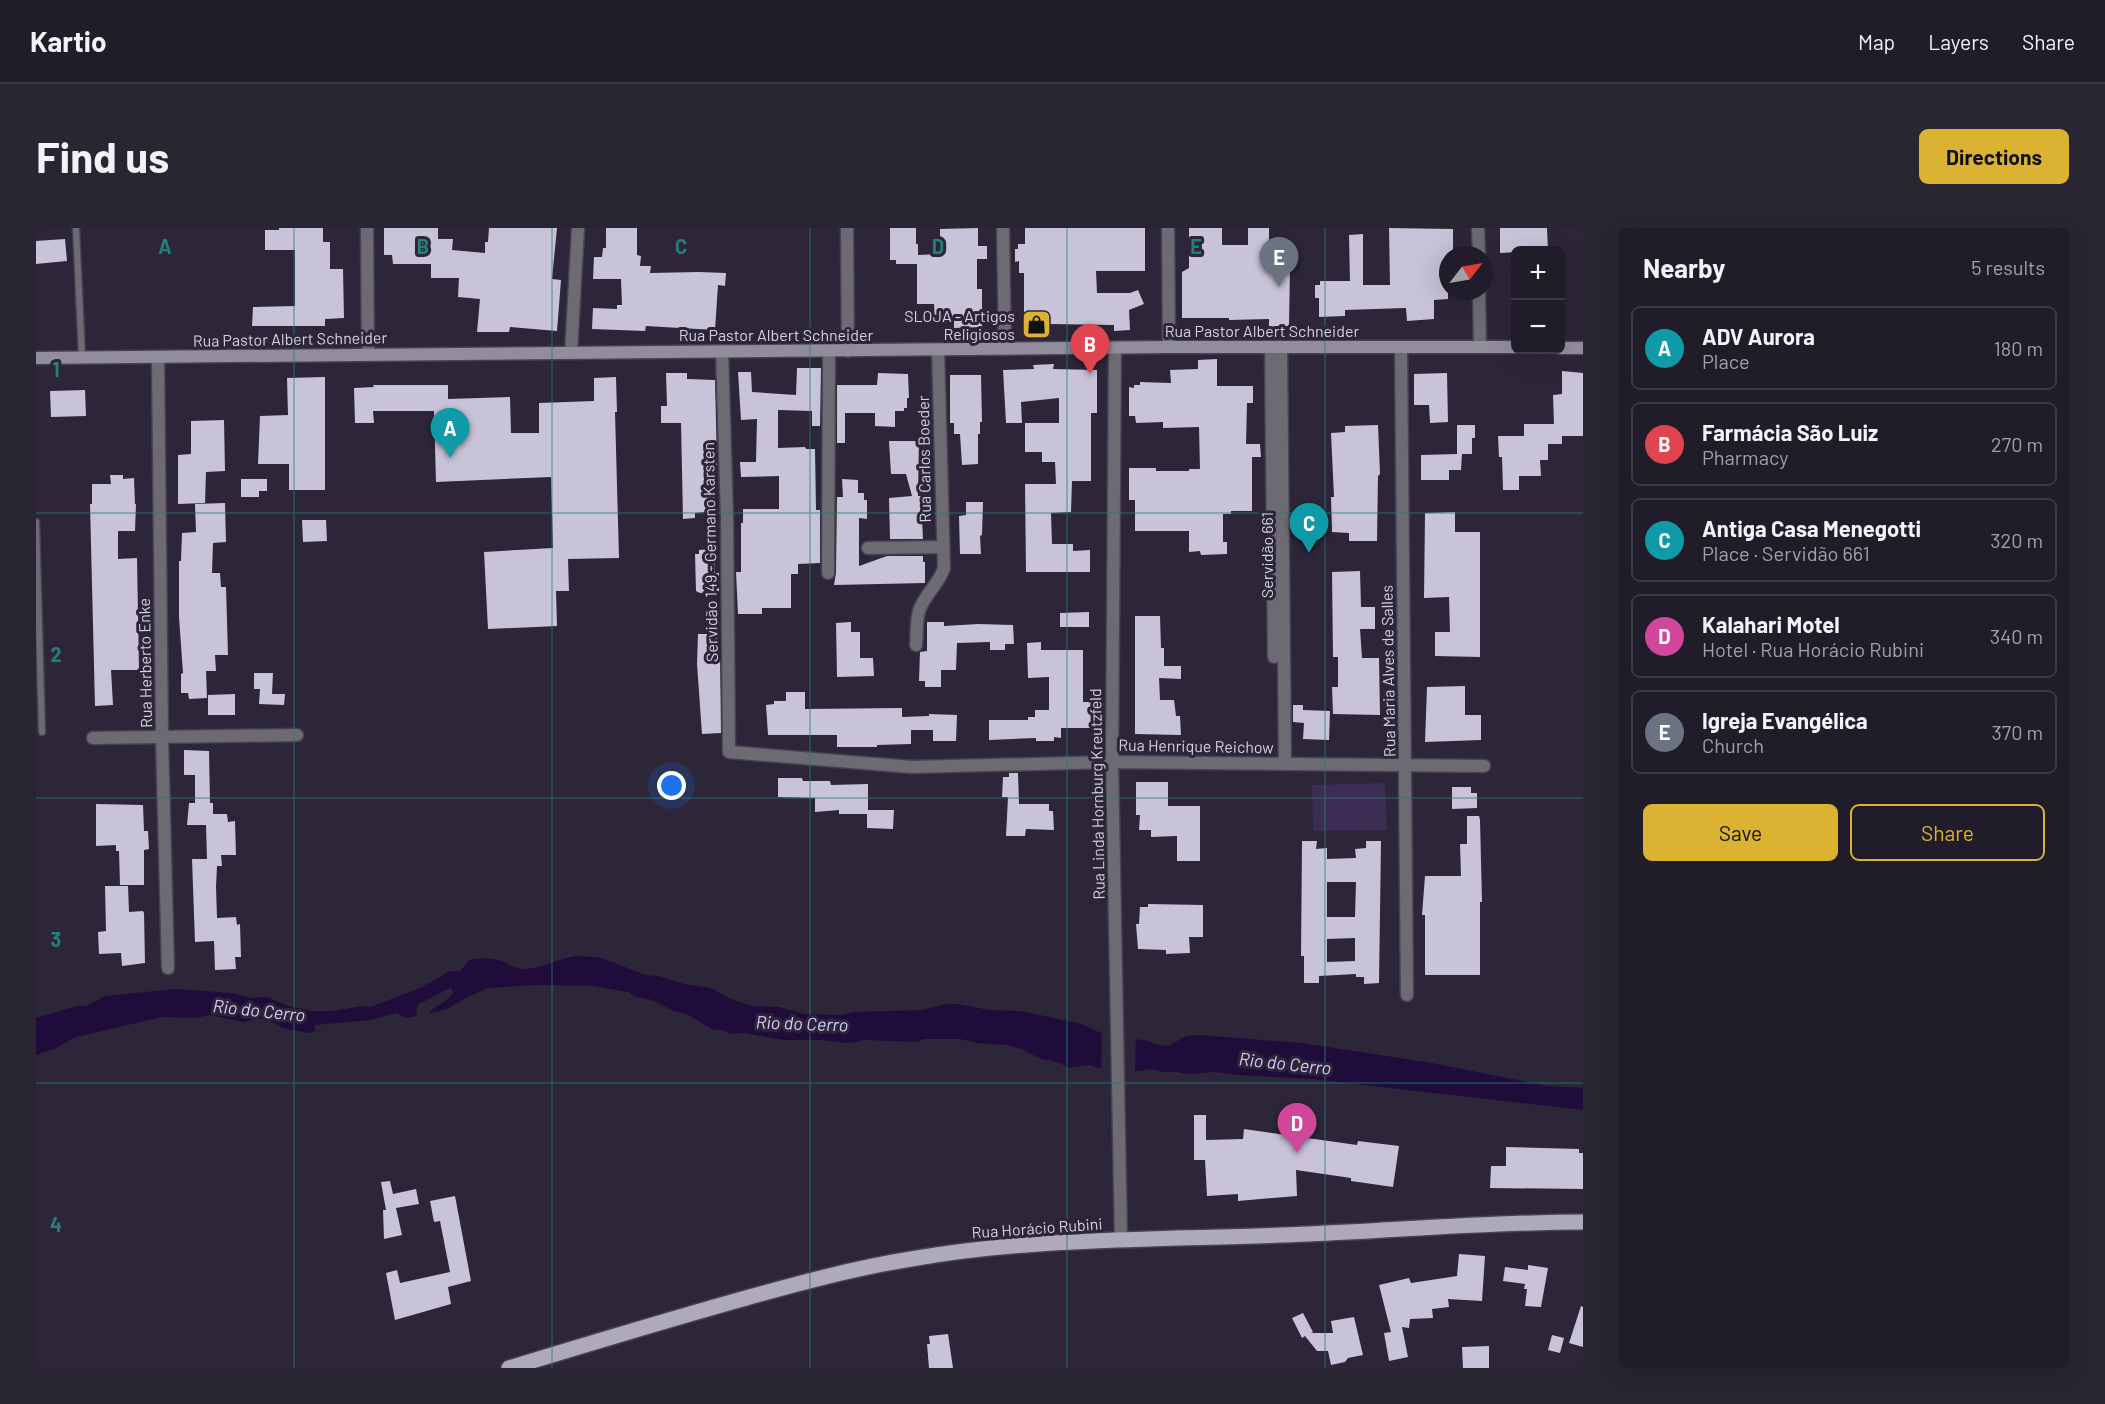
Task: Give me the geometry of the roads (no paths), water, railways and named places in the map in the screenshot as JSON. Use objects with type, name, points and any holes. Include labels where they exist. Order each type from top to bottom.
[{"type":"main road","name":"Rua Pastor Albert Schneider","points":[[36,358],[1168,347],[1511,347]]},
{"type":"main road","points":[[1565,348],[1583,348]]},
{"type":"main road","name":"Rua Horácio Rubini","points":[[509,1368],[673,1319],[871,1266],[991,1248],[1050,1242],[1311,1234],[1583,1221]]},
{"type":"street","points":[[367,228],[368,355]]},
{"type":"street","points":[[571,353],[578,228]]},
{"type":"street","points":[[847,228],[848,351]]},
{"type":"street","points":[[1003,228],[1005,349]]},
{"type":"street","points":[[1168,228],[1168,347]]},
{"type":"street","points":[[1478,228],[1479,246]]},
{"type":"street","points":[[1479,300],[1479,347]]},
{"type":"street","points":[[1274,657],[1276,347]]},
{"type":"street","name":"Servidão 661","points":[[1276,347],[1285,764]]},
{"type":"street","name":"Rua Linda Hornburg Kreutzfeld","points":[[1115,348],[1112,762],[1121,1240]]},
{"type":"street","name":"Rua Maria Alves de Salles","points":[[1401,348],[1407,994]]},
{"type":"street","name":"Rua Carlos Boeder","points":[[916,645],[919,611],[931,589],[941,577],[944,568],[938,350]]},
{"type":"street","name":"Servidão 149 - Germano Karsten","points":[[722,351],[727,518],[729,752]]},
{"type":"street","points":[[828,573],[829,351]]},
{"type":"street","name":"Rua Herberto Enke","points":[[158,357],[162,738],[168,968]]},
{"type":"street","points":[[868,549],[943,547]]},
{"type":"street","points":[[93,738],[297,735]]},
{"type":"street","name":"Rua Henrique Reichow","points":[[729,752],[912,767],[1112,762],[1484,765]]},
{"type":"lane","points":[[76,228],[82,358]]},
{"type":"lane","points":[[36,522],[42,732]]},
{"type":"water","name":"Rio do Cerro","points":[[579,956],[602,958],[645,975],[711,988],[731,999],[752,1006],[779,1007],[804,1014],[840,1015],[855,1012],[921,1010],[958,1004],[989,1010],[1021,1011],[1082,1024],[1103,1034],[1148,1041],[1162,1046],[1170,1045],[1186,1036],[1200,1035],[1302,1043],[1432,1063],[1547,1086],[1583,1088],[1583,1110],[1311,1079],[1214,1072],[1189,1074],[1153,1069],[1137,1071],[1097,1068],[1090,1065],[1068,1068],[1019,1048],[960,1039],[924,1039],[917,1042],[864,1040],[846,1043],[784,1040],[744,1033],[730,1034],[722,1030],[713,1030],[687,1014],[674,1011],[649,999],[636,997],[628,992],[594,986],[537,985],[488,988],[447,1009],[431,1013],[430,1011],[453,993],[450,988],[419,1004],[416,1016],[406,1018],[396,1013],[370,1020],[315,1025],[315,1031],[310,1033],[282,1028],[267,1019],[243,1022],[210,1015],[195,1018],[162,1017],[76,1037],[54,1049],[36,1055],[36,1018],[77,1006],[86,1006],[105,996],[176,989],[232,993],[250,998],[268,997],[285,1005],[311,1011],[333,1011],[362,1006],[371,1007],[422,987],[450,971],[460,971],[469,960],[493,959],[524,969]]},
{"type":"place","name":"Igreja Evangélica","points":[[1279,287]]},
{"type":"place","name":"SLOJA - Artigos Religiosos","points":[[1036,325]]},
{"type":"place","name":"Farmácia São Luiz","points":[[1090,374]]},
{"type":"place","name":"ADV Aurora","points":[[450,458]]},
{"type":"place","name":"Antiga Casa Menegotti","points":[[1309,553]]},
{"type":"place","name":"Kalahari Motel","points":[[1297,1153]]}]
